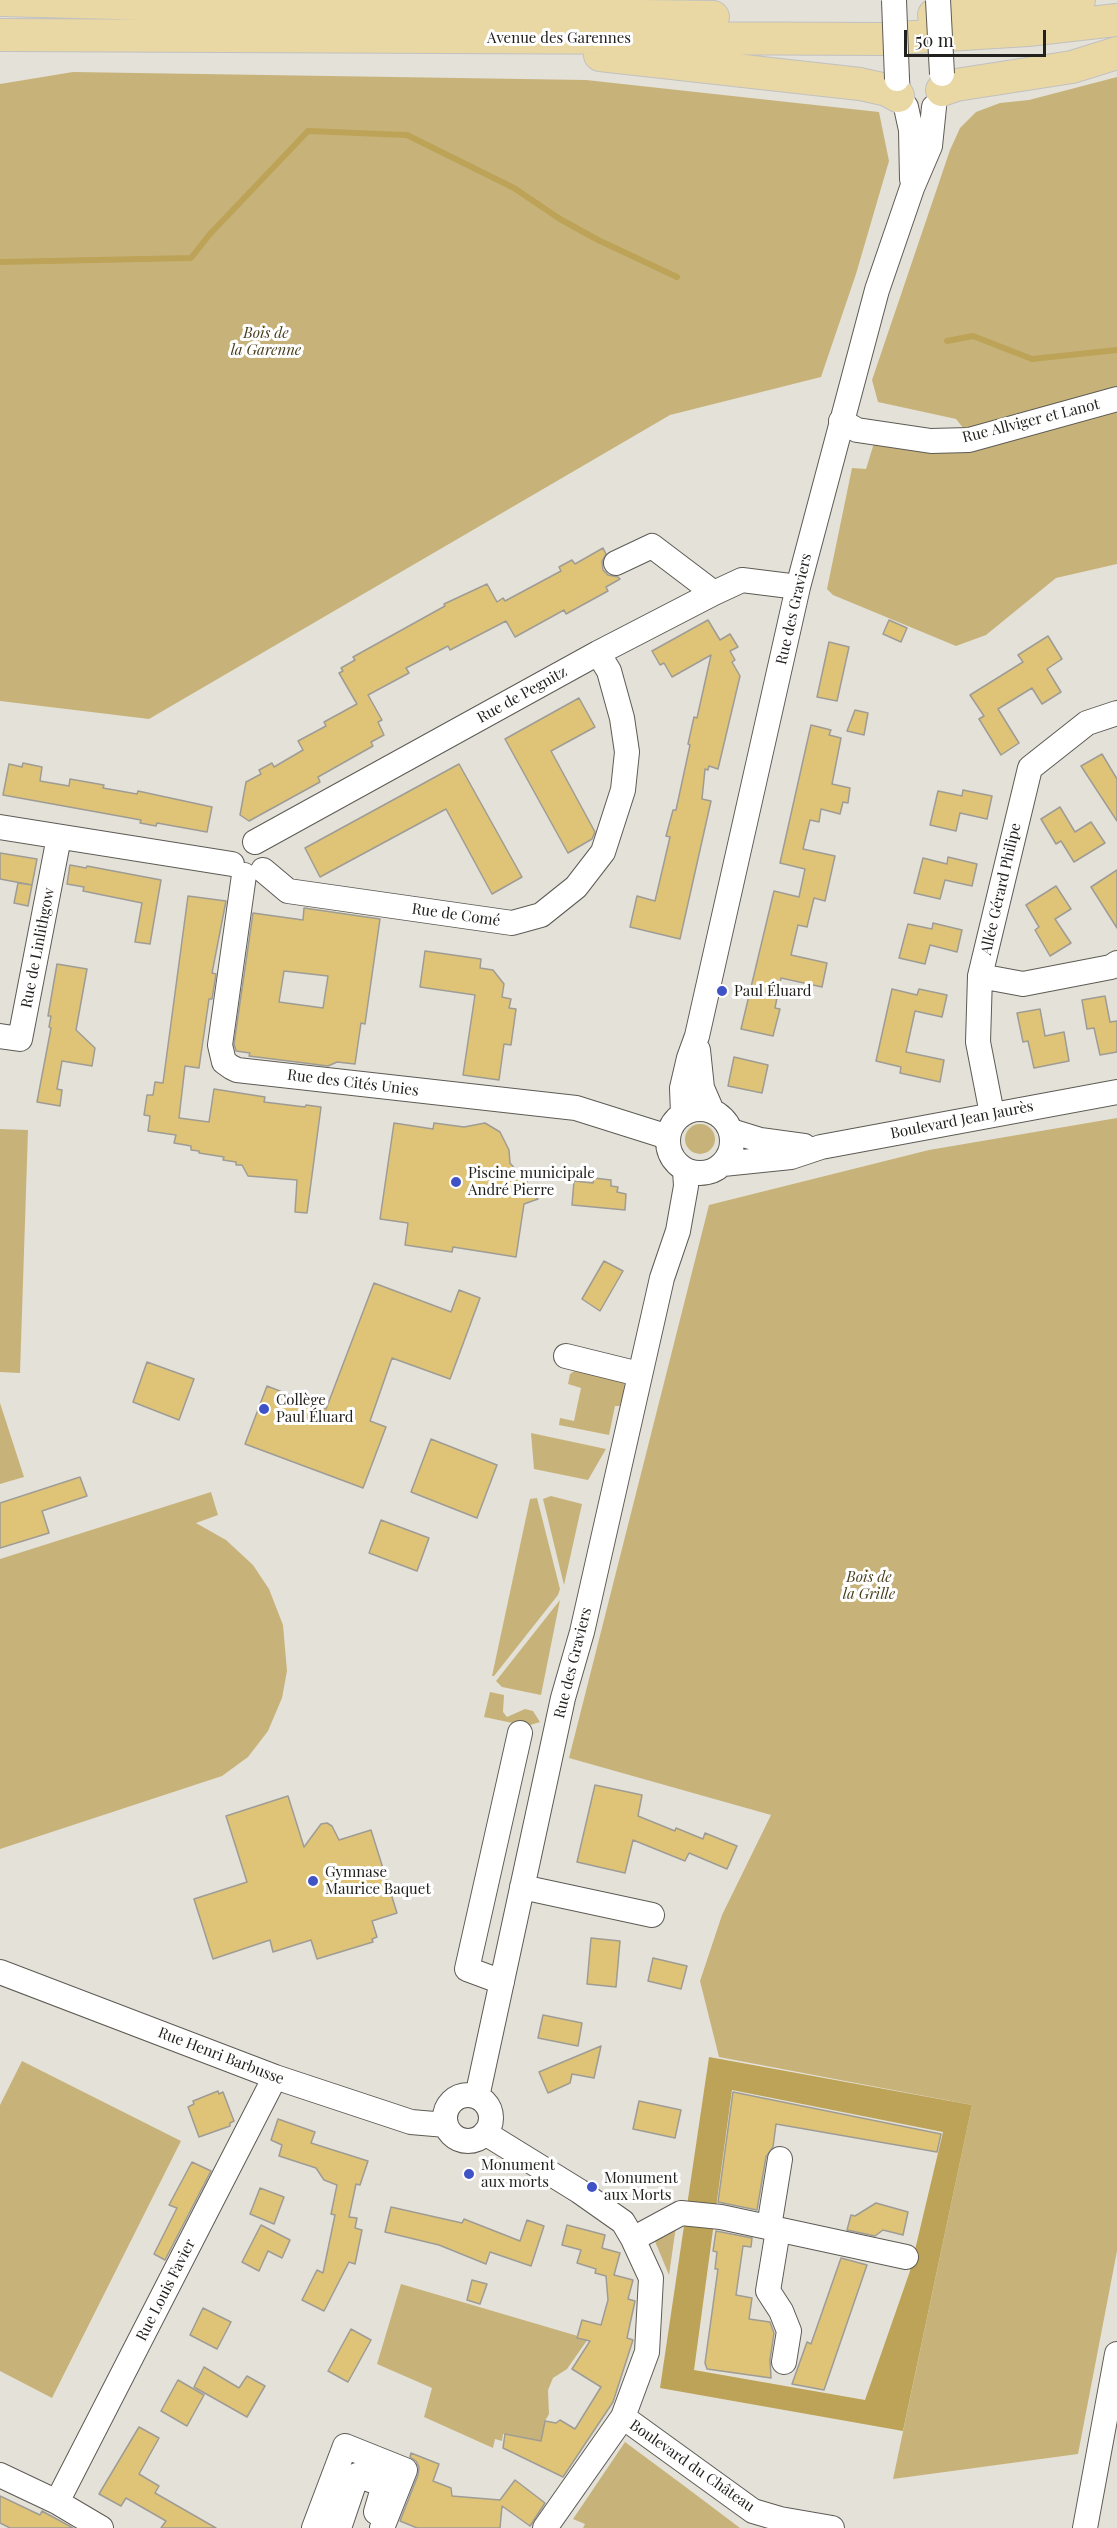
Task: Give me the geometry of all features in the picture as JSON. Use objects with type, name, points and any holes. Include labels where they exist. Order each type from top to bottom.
[{"type":"main road","name":"Avenue des Garennes","points":[[0,0],[483,12],[880,18],[956,14],[1079,0]]},
{"type":"main road","points":[[483,12],[565,0]]},
{"type":"main road","name":"Avenue des Garennes","points":[[0,35],[882,39],[1028,30],[1117,20]]},
{"type":"main road","points":[[528,38],[605,56],[860,84],[900,94]]},
{"type":"main road","points":[[940,90],[956,85],[1071,67],[1117,53]]},
{"type":"street","name":"Rue des Graviers","points":[[894,0],[900,94],[910,130],[912,188]]},
{"type":"street","name":"Rue des Graviers","points":[[683,1113],[682,1088],[697,1036],[798,587],[877,290],[912,188],[930,146],[940,90],[938,0]]},
{"type":"street","points":[[900,94],[940,90]]},
{"type":"street","name":"Rue Allviger et Lanot","points":[[841,421],[858,430],[932,441],[969,440],[1117,399]]},
{"type":"street","points":[[616,563],[652,546],[714,593]]},
{"type":"street","name":"Rue de Pegnitz","points":[[246,870],[267,859],[264,849],[255,842],[598,653],[714,593],[742,580],[798,587]]},
{"type":"street","name":"Rue de Comé","points":[[246,870],[288,891],[512,923],[541,915],[576,887],[603,852],[623,790],[627,752],[622,718],[609,671],[598,653]]},
{"type":"street","name":"Allée Gérard Philipe","points":[[992,1114],[978,1042],[980,976],[1030,768],[1087,723],[1117,712]]},
{"type":"street","points":[[0,827],[246,870]]},
{"type":"street","name":"Rue de Linlithgow","points":[[0,1036],[20,1039],[59,837]]},
{"type":"street","name":"Rue des Cités Unies","points":[[246,870],[220,1045],[224,1062],[231,1067],[237,1070],[576,1108],[668,1137]]},
{"type":"street","points":[[980,976],[1023,984],[1111,967],[1117,963]]},
{"type":"street","name":"Rue des Graviers","points":[[697,1036],[702,1088],[712,1111]]},
{"type":"street","name":"Boulevard Jean Jaurès","points":[[717,1168],[791,1157],[821,1146],[1113,1094]]},
{"type":"street","points":[[697,1109],[712,1111],[723,1119],[730,1131],[732,1143],[729,1154],[717,1168],[698,1173],[685,1170],[675,1161],[669,1150],[668,1137],[673,1124],[683,1113],[697,1109]]},
{"type":"street","name":"Boulevard Jean Jaurès","points":[[730,1131],[760,1140],[821,1146]]},
{"type":"street","name":"Rue des Graviers","points":[[678,1231],[717,1168]]},
{"type":"street","name":"Rue des Graviers","points":[[477,2097],[563,1698],[582,1632],[662,1278],[678,1231],[684,1197],[685,1170]]},
{"type":"street","points":[[566,1356],[639,1374]]},
{"type":"street","points":[[502,1982],[467,1970],[520,1733]]},
{"type":"street","points":[[522,1887],[652,1915]]},
{"type":"street","name":"Rue Henri Barbusse","points":[[0,1972],[275,2077],[411,2122],[446,2125]]},
{"type":"street","name":"Rue Louis Favier","points":[[57,2502],[275,2077]]},
{"type":"street","points":[[463,2096],[477,2097],[488,2107],[491,2121],[485,2133],[474,2141],[466,2142],[454,2137],[446,2125],[446,2110],[450,2103],[463,2096]]},
{"type":"street","points":[[485,2133],[612,2212],[623,2222],[651,2278],[647,2352],[623,2417],[545,2528]]},
{"type":"street","points":[[780,2159],[768,2291],[781,2311],[789,2331],[784,2362]]},
{"type":"street","points":[[633,2239],[681,2213],[721,2217],[906,2257]]},
{"type":"street","points":[[1085,2528],[1117,2354]]},
{"type":"street","name":"Boulevard du Château","points":[[623,2417],[753,2511],[780,2519],[832,2528]]},
{"type":"street","points":[[314,2528],[345,2446],[405,2470],[382,2528]]},
{"type":"street","points":[[0,2475],[57,2502],[101,2528]]},
{"type":"street","points":[[339,2528],[357,2475],[384,2485],[370,2528]]},
{"type":"green space","name":"Bois de la Garenne","points":[[73,72],[586,80],[879,112],[889,161],[856,274],[821,377],[670,415],[149,719],[0,701],[0,84]]},
{"type":"green space","points":[[1117,77],[1117,564],[1056,578],[986,635],[956,646],[833,595],[827,589],[852,468],[866,469],[874,443],[968,434],[956,419],[878,402],[872,380],[950,150],[960,128],[976,112],[1000,103],[1029,100]]},
{"type":"green space","name":"Bois de la Grille","points":[[1117,1118],[1117,2251],[1078,2454],[893,2479],[972,2105],[719,2057],[700,1981],[722,1915],[771,1815],[569,1758],[709,1205],[929,1150]]},
{"type":"green space","points":[[700,1124],[711,1128],[715,1139],[711,1150],[700,1154],[689,1150],[685,1139],[689,1128]]},
{"type":"green space","points":[[0,1129],[28,1130],[20,1373],[0,1372]]},
{"type":"green space","points":[[579,1368],[623,1380],[625,1386],[621,1406],[615,1406],[609,1435],[559,1425],[560,1418],[574,1421],[581,1388],[568,1384],[570,1374]]},
{"type":"green space","points":[[0,1403],[24,1477],[0,1484]]},
{"type":"green space","points":[[531,1433],[606,1449],[588,1480],[534,1469]]},
{"type":"green space","points":[[211,1492],[218,1515],[196,1523],[226,1540],[253,1565],[269,1589],[283,1625],[287,1671],[282,1698],[268,1731],[248,1757],[222,1776],[0,1849],[0,1559]]},
{"type":"green space","points":[[551,1496],[582,1504],[564,1585],[543,1499]]},
{"type":"green space","points":[[537,1498],[560,1589],[558,1595],[492,1676],[530,1499]]},
{"type":"green space","points":[[560,1600],[541,1695],[502,1687],[496,1681]]},
{"type":"green space","points":[[490,1692],[504,1695],[503,1712],[507,1717],[525,1709],[533,1711],[540,1722],[527,1726],[484,1717]]},
{"type":"green space","points":[[22,2061],[181,2141],[52,2398],[0,2371],[0,2105]]},
{"type":"green space","points":[[676,2226],[669,2275],[654,2239]]},
{"type":"green space","points":[[401,2284],[588,2339],[567,2369],[553,2378],[548,2390],[549,2414],[545,2421],[541,2441],[503,2434],[502,2441],[495,2439],[493,2448],[424,2417],[432,2388],[377,2364]]},
{"type":"green space","points":[[625,2442],[740,2528],[583,2528],[585,2524],[573,2519]]},
{"type":"shaded area","points":[[709,2057],[972,2105],[903,2431],[660,2388]],"holes":[[[732,2090],[943,2132],[910,2271],[865,2400],[694,2370]]]},
{"type":"building","points":[[603,548],[606,554],[602,561],[603,570],[608,575],[620,579],[606,587],[608,591],[566,614],[564,610],[515,637],[506,621],[450,650],[448,646],[406,668],[409,673],[368,695],[382,720],[378,722],[384,735],[371,742],[373,746],[318,777],[320,782],[249,821],[240,815],[246,782],[261,774],[259,770],[272,763],[274,767],[303,750],[298,741],[326,726],[324,722],[357,704],[339,673],[343,671],[341,668],[355,660],[353,657],[445,606],[444,604],[487,584],[497,602],[503,598],[505,601],[561,571],[559,567],[572,560],[575,564]]},
{"type":"building","points":[[708,620],[720,640],[730,634],[738,647],[730,651],[735,660],[732,662],[740,676],[718,769],[709,766],[708,770],[705,769],[702,799],[711,801],[680,939],[630,927],[637,896],[655,901],[670,837],[666,836],[673,810],[676,810],[694,717],[697,718],[711,655],[672,677],[664,663],[660,665],[652,651]]},
{"type":"building","points":[[889,620],[907,628],[901,642],[883,634]]},
{"type":"building","points":[[1048,636],[1062,659],[1047,669],[1061,692],[1042,704],[1032,688],[998,709],[1019,743],[1001,755],[979,719],[984,716],[970,695],[1023,662],[1018,655]]},
{"type":"building","points":[[829,642],[849,647],[837,701],[817,697]]},
{"type":"building","points":[[579,698],[595,727],[551,751],[595,832],[592,839],[568,853],[505,739]]},
{"type":"building","points":[[855,710],[868,713],[864,735],[847,731]]},
{"type":"building","points":[[811,725],[831,730],[829,735],[841,738],[832,784],[850,788],[848,803],[843,802],[840,814],[821,809],[819,822],[810,820],[803,849],[835,856],[825,901],[814,898],[807,927],[798,925],[791,955],[827,963],[822,987],[781,978],[775,1008],[780,1009],[773,1036],[741,1029],[774,891],[799,897],[805,869],[780,863]]},
{"type":"building","points":[[1102,754],[1117,779],[1117,821],[1081,766]]},
{"type":"building","points":[[23,763],[42,767],[40,781],[69,786],[70,779],[104,785],[103,788],[137,794],[138,791],[212,807],[207,832],[157,823],[156,826],[140,823],[141,820],[3,795],[9,764],[22,767]]},
{"type":"building","points":[[459,764],[522,877],[492,894],[446,809],[320,877],[305,848]]},
{"type":"building","points":[[963,790],[992,796],[987,819],[960,813],[956,831],[930,825],[938,791],[962,796]]},
{"type":"building","points":[[1060,807],[1075,832],[1091,822],[1105,843],[1074,862],[1061,841],[1056,844],[1041,819]]},
{"type":"building","points":[[0,853],[37,859],[32,885],[0,879]]},
{"type":"building","points":[[948,857],[977,864],[972,886],[945,880],[940,899],[914,893],[923,858],[947,864]]},
{"type":"building","points":[[70,865],[161,880],[150,944],[135,942],[142,903],[83,891],[84,887],[67,884]]},
{"type":"building","points":[[1117,870],[1117,928],[1091,887]]},
{"type":"building","points":[[18,883],[32,885],[28,906],[14,903]]},
{"type":"building","points":[[1056,886],[1071,909],[1055,919],[1071,943],[1050,956],[1035,930],[1039,927],[1026,905]]},
{"type":"building","points":[[188,896],[226,901],[212,973],[216,974],[212,999],[209,999],[199,1068],[185,1066],[179,1118],[209,1122],[214,1089],[265,1097],[264,1102],[321,1107],[307,1213],[295,1212],[297,1180],[248,1176],[242,1165],[236,1165],[236,1162],[223,1160],[224,1157],[199,1153],[199,1151],[191,1150],[191,1146],[174,1143],[176,1135],[148,1131],[150,1116],[144,1115],[147,1095],[153,1095],[155,1082],[163,1083]]},
{"type":"building","points":[[304,908],[380,919],[365,1024],[361,1023],[355,1064],[337,1062],[328,1066],[249,1056],[250,1053],[236,1051],[234,1044],[253,913],[303,920]],"holes":[[[284,971],[328,976],[323,1008],[279,1002]]]},
{"type":"building","points":[[933,923],[962,930],[957,952],[930,945],[925,964],[899,958],[908,924],[932,929]]},
{"type":"building","points":[[425,951],[481,959],[480,968],[493,970],[504,984],[502,997],[511,999],[509,1008],[516,1009],[511,1045],[504,1044],[499,1080],[463,1075],[475,995],[420,987]]},
{"type":"building","points":[[57,964],[87,969],[76,1030],[95,1048],[92,1066],[62,1061],[57,1089],[62,1090],[60,1106],[37,1102],[51,1028],[49,1027],[51,1016],[48,1016]]},
{"type":"building","points":[[892,989],[917,995],[919,989],[947,995],[942,1017],[915,1011],[906,1052],[944,1060],[940,1082],[900,1073],[901,1067],[876,1061]]},
{"type":"building","points":[[1105,996],[1110,1022],[1117,1021],[1117,1052],[1100,1055],[1094,1028],[1087,1029],[1082,1000]]},
{"type":"building","points":[[1040,1009],[1045,1036],[1064,1032],[1069,1061],[1034,1068],[1028,1041],[1023,1042],[1017,1013]]},
{"type":"building","points":[[734,1057],[768,1065],[762,1093],[728,1086]]},
{"type":"building","name":"Piscine municipale André Pierre","points":[[394,1123],[433,1129],[434,1123],[464,1127],[485,1123],[500,1132],[509,1150],[510,1163],[516,1170],[528,1175],[526,1189],[538,1199],[524,1204],[516,1257],[453,1247],[452,1252],[405,1245],[408,1223],[380,1219]]},
{"type":"building","points":[[594,1178],[611,1180],[611,1186],[618,1187],[617,1192],[626,1194],[625,1210],[572,1205],[574,1181],[593,1183]]},
{"type":"building","points":[[604,1261],[623,1271],[600,1311],[582,1299]]},
{"type":"building","points":[[374,1283],[451,1312],[459,1290],[480,1298],[450,1379],[392,1358],[370,1421],[386,1427],[363,1488],[245,1444],[267,1386],[326,1409]]},
{"type":"building","points":[[147,1362],[194,1379],[179,1420],[133,1402]]},
{"type":"building","points":[[431,1439],[497,1465],[477,1518],[411,1492]]},
{"type":"building","points":[[80,1477],[87,1496],[42,1511],[49,1533],[0,1548],[0,1503]]},
{"type":"building","points":[[381,1520],[429,1538],[417,1571],[369,1553]]},
{"type":"building","points":[[595,1785],[642,1795],[638,1816],[675,1831],[676,1828],[703,1839],[705,1833],[737,1846],[727,1869],[689,1853],[685,1861],[633,1840],[625,1873],[577,1862]]},
{"type":"building","points":[[288,1796],[304,1847],[321,1824],[327,1823],[332,1826],[339,1840],[371,1830],[397,1913],[372,1921],[377,1937],[372,1939],[373,1942],[317,1959],[311,1940],[273,1952],[270,1940],[213,1959],[194,1899],[247,1882],[226,1816]]},
{"type":"building","points":[[591,1938],[620,1941],[616,1987],[587,1984]]},
{"type":"building","points":[[653,1958],[687,1966],[681,1989],[648,1981]]},
{"type":"building","points":[[543,2015],[582,2023],[578,2046],[538,2038]]},
{"type":"building","points":[[601,2046],[594,2078],[572,2074],[570,2083],[548,2093],[539,2072]]},
{"type":"building","points":[[218,2091],[219,2094],[223,2092],[234,2121],[230,2123],[230,2126],[199,2137],[188,2107],[194,2104],[193,2101]]},
{"type":"building","points":[[733,2092],[941,2134],[937,2152],[776,2124],[773,2147],[766,2157],[757,2210],[718,2202]]},
{"type":"building","points":[[639,2101],[681,2110],[675,2138],[633,2129]]},
{"type":"building","points":[[278,2119],[315,2132],[311,2143],[368,2161],[360,2185],[356,2184],[349,2217],[357,2218],[355,2228],[362,2230],[355,2264],[349,2262],[324,2311],[302,2300],[317,2270],[323,2273],[335,2215],[331,2214],[337,2185],[324,2180],[316,2168],[279,2156],[282,2145],[271,2140]]},
{"type":"building","points":[[192,2162],[211,2171],[165,2260],[154,2254],[177,2208],[169,2205]]},
{"type":"building","points":[[260,2188],[284,2197],[274,2224],[250,2214]]},
{"type":"building","points":[[876,2203],[908,2212],[903,2235],[883,2230],[875,2236],[847,2230],[851,2215],[855,2216]]},
{"type":"building","points":[[391,2207],[462,2223],[464,2219],[520,2241],[527,2220],[544,2226],[531,2266],[490,2252],[486,2264],[439,2245],[385,2232]]},
{"type":"building","points":[[261,2225],[290,2240],[282,2258],[268,2251],[259,2271],[242,2262]]},
{"type":"building","points":[[567,2225],[605,2235],[602,2248],[620,2253],[614,2275],[633,2280],[628,2299],[635,2301],[627,2338],[633,2340],[613,2402],[563,2477],[503,2448],[505,2434],[541,2441],[545,2421],[556,2423],[560,2420],[575,2429],[601,2387],[572,2369],[590,2341],[577,2338],[582,2320],[601,2325],[608,2300],[606,2276],[595,2273],[596,2269],[577,2263],[581,2250],[562,2245]]},
{"type":"building","points":[[716,2231],[752,2238],[751,2247],[743,2246],[736,2295],[752,2298],[749,2319],[770,2322],[774,2333],[770,2360],[771,2378],[707,2369],[705,2363],[718,2269],[715,2269],[717,2252],[713,2251]]},
{"type":"building","points":[[841,2258],[867,2265],[824,2390],[792,2384],[807,2342],[811,2344]]},
{"type":"building","points":[[472,2280],[487,2284],[480,2304],[467,2300]]},
{"type":"building","points":[[203,2308],[231,2322],[217,2349],[190,2335]]},
{"type":"building","points":[[351,2329],[371,2340],[348,2382],[328,2371]]},
{"type":"building","points":[[204,2367],[239,2388],[247,2376],[265,2386],[247,2417],[194,2387]]},
{"type":"building","points":[[178,2380],[204,2395],[187,2426],[161,2411]]},
{"type":"building","points":[[139,2427],[159,2438],[139,2474],[159,2486],[155,2493],[216,2528],[161,2528],[166,2521],[126,2498],[121,2506],[99,2494]]},
{"type":"building","points":[[411,2453],[439,2464],[433,2481],[451,2488],[452,2496],[500,2500],[515,2480],[545,2503],[530,2526],[502,2506],[500,2528],[417,2528],[400,2521],[418,2475],[419,2467],[410,2457]]},
{"type":"building","points":[[0,2496],[40,2515],[42,2511],[73,2528],[10,2528],[0,2523]]},
{"type":"waterway","points":[[0,262],[191,258],[210,234],[308,131],[407,135],[514,188],[560,219],[598,240],[677,277]]},
{"type":"waterway","points":[[947,341],[973,336],[1032,359],[1117,350]]},
{"type":"place","name":"Paul Éluard","points":[[722,991]]},
{"type":"place","name":"Piscine municipale André Pierre","points":[[456,1182]]},
{"type":"place","name":"Collège Paul Éluard","points":[[264,1409]]},
{"type":"place","name":"Gymnase Maurice Baquet","points":[[313,1881]]},
{"type":"place","name":"Monument aux morts","points":[[469,2174]]},
{"type":"place","name":"Monument aux Morts","points":[[592,2187]]}]
